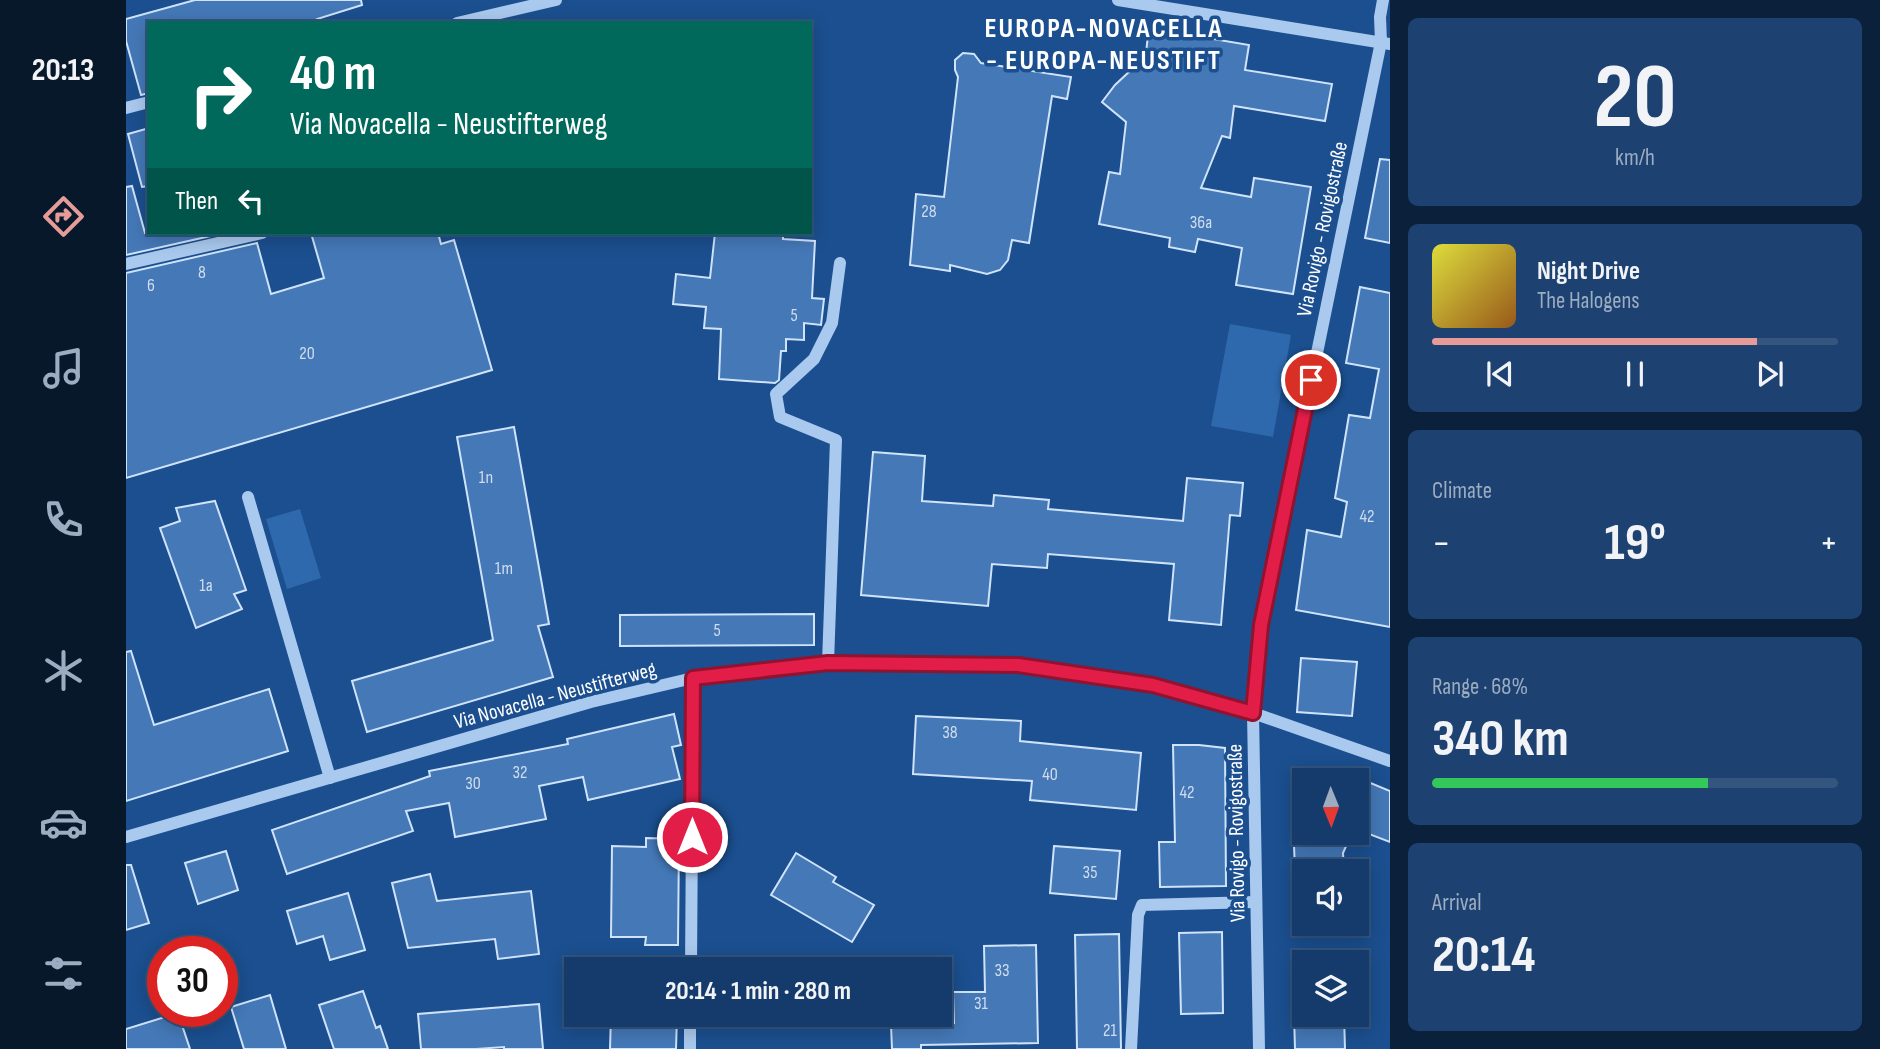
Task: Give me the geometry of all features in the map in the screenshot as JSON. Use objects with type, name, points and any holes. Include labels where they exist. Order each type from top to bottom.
[{"type":"street","points":[[473,21],[505,17],[556,0]]},
{"type":"street","name":"Via Rovigo - Rovigostraße","points":[[1259,1049],[1253,713],[1261,625],[1385,43],[1380,17],[1383,0]]},
{"type":"street","points":[[1126,1],[1385,43]]},
{"type":"street","points":[[126,108],[147,103]]},
{"type":"street","points":[[126,264],[253,235]]},
{"type":"street","points":[[828,663],[836,440],[780,417],[776,394],[814,359],[832,323],[840,263]]},
{"type":"street","points":[[248,497],[330,778]]},
{"type":"street","name":"Via Novacella - Neustifterweg","points":[[126,837],[591,702],[693,678],[828,663],[1018,665],[1153,685],[1253,713],[1390,761]]},
{"type":"street","points":[[691,957],[693,678]]},
{"type":"street","points":[[1131,1049],[1138,915],[1142,905],[1256,902]]},
{"type":"street","points":[[690,1027],[690,1049]]},
{"type":"shaded area","points":[[1230,324],[1291,335],[1273,437],[1211,426]]},
{"type":"shaded area","points":[[300,509],[321,578],[287,589],[266,519]]},
{"type":"building","points":[[195,0],[361,0],[362,5],[317,19],[318,21],[147,21],[147,94],[141,95],[126,41],[126,19]]},
{"type":"building","points":[[1149,28],[1249,45],[1245,70],[1332,84],[1325,121],[1234,106],[1230,138],[1222,136],[1201,188],[1251,197],[1254,178],[1311,187],[1293,294],[1236,285],[1242,248],[1198,239],[1195,252],[1169,247],[1170,238],[1099,224],[1109,172],[1120,174],[1126,122],[1102,102],[1131,70],[1131,62],[1137,54],[1146,52]]},
{"type":"building","points":[[963,53],[974,54],[981,63],[1071,77],[1067,99],[1052,96],[1029,243],[1012,240],[1008,260],[1000,270],[987,274],[950,265],[950,271],[910,265],[916,194],[944,197],[958,77],[955,60]]},
{"type":"building","points":[[147,129],[147,186],[142,187],[128,134]]},
{"type":"building","points":[[1380,159],[1390,160],[1390,243],[1365,238]]},
{"type":"building","points":[[132,186],[147,235],[215,235],[126,255],[126,187]]},
{"type":"building","points":[[312,235],[439,235],[441,244],[454,240],[492,370],[126,478],[126,273],[257,243],[271,294],[324,278]]},
{"type":"building","points":[[715,235],[783,235],[783,239],[815,241],[812,298],[824,299],[821,325],[804,323],[804,340],[786,339],[786,351],[781,351],[779,380],[775,383],[719,379],[721,329],[704,328],[706,307],[673,304],[676,274],[710,278]]},
{"type":"building","points":[[1360,287],[1390,293],[1390,627],[1296,610],[1307,530],[1341,537],[1347,502],[1335,498],[1349,415],[1370,418],[1379,369],[1346,363]]},
{"type":"building","points":[[514,427],[549,624],[538,626],[553,677],[367,732],[352,681],[493,640],[457,437]]},
{"type":"building","points":[[873,452],[925,456],[922,501],[993,506],[994,495],[1049,500],[1048,509],[1183,521],[1187,478],[1243,483],[1240,516],[1230,515],[1221,625],[1169,620],[1174,564],[1048,554],[1047,568],[992,564],[988,606],[861,595]]},
{"type":"building","points":[[215,501],[246,590],[234,594],[242,609],[196,628],[160,528],[180,521],[176,508]]},
{"type":"building","points":[[814,614],[814,645],[620,646],[620,615]]},
{"type":"building","points":[[131,651],[154,725],[269,689],[288,751],[126,801],[126,652]]},
{"type":"building","points":[[1301,658],[1357,662],[1352,716],[1297,712]]},
{"type":"building","points":[[674,714],[681,745],[672,747],[680,779],[588,800],[583,777],[539,786],[546,819],[455,837],[449,803],[406,811],[413,831],[287,874],[272,830],[430,776],[429,771],[568,744],[567,739]]},
{"type":"building","points":[[916,716],[1021,721],[1020,741],[1141,753],[1136,810],[1030,800],[1032,781],[913,774]]},
{"type":"building","points":[[1173,745],[1225,748],[1226,886],[1160,887],[1159,842],[1175,842]]},
{"type":"building","points":[[1369,782],[1390,791],[1390,842],[1369,834]]},
{"type":"building","points":[[646,838],[679,839],[678,945],[645,945],[646,937],[611,937],[612,846],[646,847]]},
{"type":"building","points":[[1294,845],[1347,845],[1343,859],[1295,859]]},
{"type":"building","points":[[1054,846],[1120,851],[1116,899],[1050,893]]},
{"type":"building","points":[[226,851],[238,890],[198,904],[185,863]]},
{"type":"building","points":[[796,853],[836,877],[833,882],[874,905],[852,942],[771,895]]},
{"type":"building","points":[[126,865],[131,865],[149,923],[126,930]]},
{"type":"building","points":[[430,874],[437,901],[531,891],[539,954],[498,959],[495,939],[408,948],[392,883]]},
{"type":"building","points":[[348,893],[365,950],[330,960],[323,936],[297,944],[287,911]]},
{"type":"building","points":[[1222,932],[1223,1013],[1181,1014],[1179,933]]},
{"type":"building","points":[[1119,934],[1121,1049],[1077,1049],[1075,935]]},
{"type":"building","points":[[1036,945],[1038,1043],[921,1045],[921,1049],[892,1049],[891,1027],[952,1027],[953,992],[985,992],[984,946]]},
{"type":"building","points":[[363,991],[376,1028],[380,1026],[388,1049],[334,1049],[319,1005]]},
{"type":"building","points":[[270,995],[286,1049],[244,1049],[237,1027],[238,1005]]},
{"type":"building","points":[[539,1004],[543,1049],[421,1049],[418,1014]]},
{"type":"building","points":[[147,1023],[147,1027],[183,1027],[190,1049],[126,1049],[126,1029]]},
{"type":"building","points":[[611,1027],[677,1027],[676,1049],[610,1049]]},
{"type":"building","points":[[1294,1027],[1344,1027],[1345,1049],[1295,1049]]},
{"type":"district","name":"EUROPA-NOVACELLA - EUROPA-NEUSTIFT","points":[[1104,43]]},
{"type":"route","points":[[692,837],[693,678],[828,663],[1018,665],[1153,685],[1253,713],[1261,625],[1311,380]]}]
